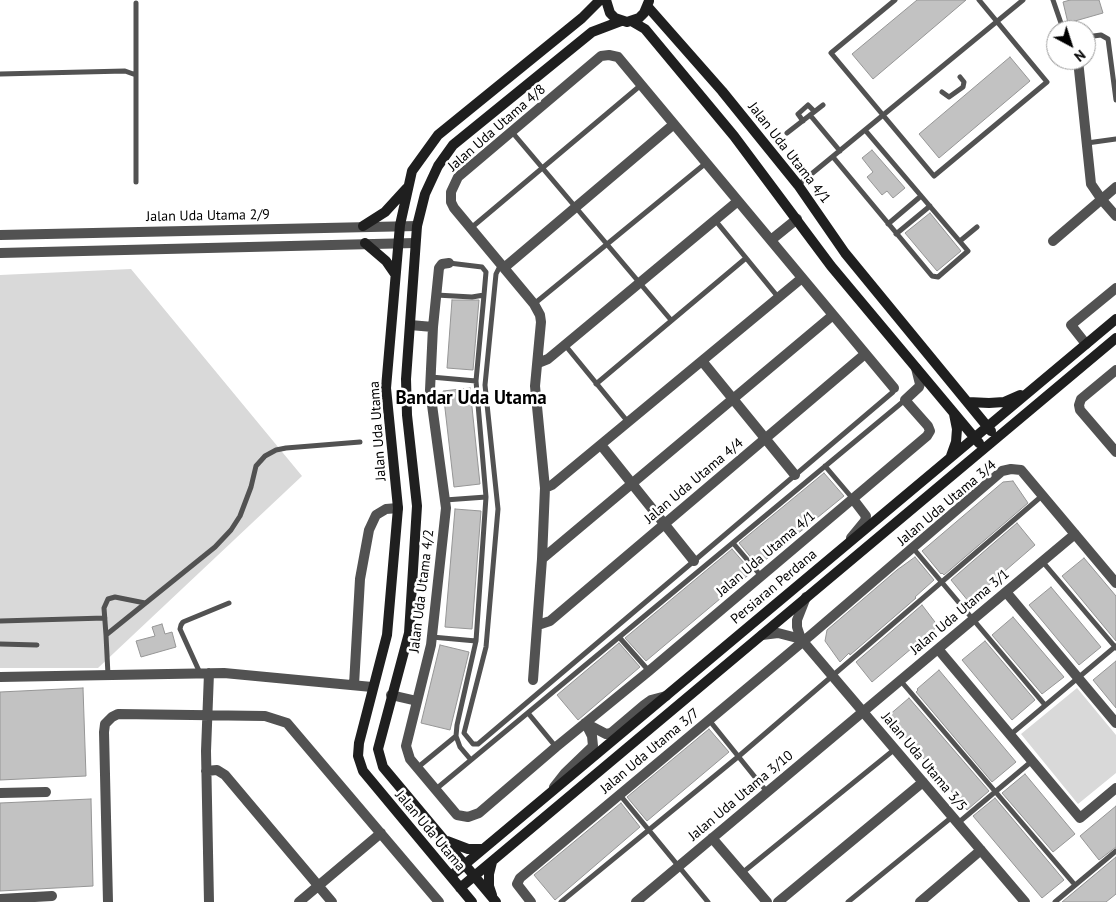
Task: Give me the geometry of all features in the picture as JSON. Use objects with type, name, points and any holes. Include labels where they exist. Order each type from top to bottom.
[{"type":"street","name":"Jalan Uda Utama","points":[[472,902],[363,770],[358,756],[359,743],[372,687],[387,635],[398,508],[386,388],[400,225],[412,171],[438,135],[582,18],[600,0]]},
{"type":"street","points":[[606,0],[610,13],[621,21],[633,22],[645,29],[734,136],[831,266],[984,448]]},
{"type":"street","points":[[633,22],[644,14],[648,3]]},
{"type":"street","name":"Jalan Uda Utama 4/1","points":[[648,3],[722,90],[798,185],[845,253],[997,438]]},
{"type":"street","name":"Jalan Uda Utama","points":[[495,901],[383,767],[379,759],[380,736],[409,634],[417,506],[407,415],[406,379],[417,226],[425,194],[438,166],[453,145],[592,32],[621,21]]},
{"type":"street","name":"Jalan Uda Utama 4/8","points":[[534,304],[451,202],[453,186],[458,177],[600,56],[618,57],[641,85]]},
{"type":"street","points":[[1079,70],[1091,184],[1116,216]]},
{"type":"street","points":[[641,85],[894,388]]},
{"type":"street","points":[[503,265],[576,207],[674,124]]},
{"type":"street","points":[[363,226],[385,212],[409,185]]},
{"type":"street","points":[[1053,241],[1116,188]]},
{"type":"street","points":[[538,363],[548,359],[738,202]]},
{"type":"street","points":[[771,240],[797,219]]},
{"type":"street","name":"Jalan Uda Utama 2/9","points":[[0,235],[417,226]]},
{"type":"street","points":[[365,243],[386,261],[395,274]]},
{"type":"street","points":[[0,253],[415,243]]},
{"type":"street","name":"Jalan Uda Utama 4/2","points":[[449,263],[442,264],[439,268],[433,327],[430,390],[446,508],[432,637],[406,746],[410,760],[457,815],[468,817],[480,813],[556,747]]},
{"type":"street","points":[[544,488],[552,485],[802,278]]},
{"type":"street","points":[[1086,344],[1071,325],[1116,288]]},
{"type":"street","points":[[533,680],[542,559],[544,488],[535,386],[541,322],[540,315],[534,304]]},
{"type":"street","points":[[542,559],[833,315]]},
{"type":"street","name":"Persiaran Perdana","points":[[451,876],[1116,319]]},
{"type":"street","points":[[410,325],[433,327]]},
{"type":"street","points":[[1104,329],[1115,341]]},
{"type":"street","name":"Persiaran Perdana","points":[[460,888],[984,448],[1115,341]]},
{"type":"street","name":"Jalan Uda Utama 4/4","points":[[538,625],[550,621],[865,354]]},
{"type":"street","points":[[702,361],[795,475]]},
{"type":"street","points":[[905,400],[919,387],[916,368]]},
{"type":"street","points":[[1116,370],[1081,399],[1079,405],[1080,410],[1116,452]]},
{"type":"street","points":[[968,402],[1004,402],[1030,391]]},
{"type":"street","name":"Jalan Uda Utama 4/1","points":[[556,747],[649,671],[929,434],[928,426],[905,400]]},
{"type":"street","points":[[951,457],[956,442],[957,429],[954,413]]},
{"type":"street","points":[[601,445],[694,561]]},
{"type":"street","name":"Jalan Uda Utama 3/4","points":[[802,640],[1002,471],[1011,469],[1021,470],[1116,583]]},
{"type":"street","points":[[842,548],[865,521],[866,516],[853,499]]},
{"type":"street","points":[[354,686],[360,579],[369,530],[376,515],[386,509],[398,508]]},
{"type":"street","name":"Jalan Uda Utama 3/1","points":[[863,712],[1075,534]]},
{"type":"street","points":[[1006,592],[1116,723]]},
{"type":"street","points":[[802,640],[797,620],[806,597]]},
{"type":"street","points":[[762,635],[778,633],[802,640]]},
{"type":"street","name":"Jalan Uda Utama 3/5","points":[[802,640],[1026,902]]},
{"type":"street","name":"Jalan Uda Utama 3/7","points":[[531,902],[517,884],[520,878],[802,640]]},
{"type":"street","points":[[938,649],[1080,818],[1116,788]]},
{"type":"street","points":[[205,673],[210,902]]},
{"type":"street","points":[[0,677],[224,673],[372,687]]},
{"type":"street","points":[[392,695],[417,701]]},
{"type":"street","points":[[585,723],[606,734],[611,733],[651,700],[667,696]]},
{"type":"street","name":"Jalan Uda Utama 3/10","points":[[640,901],[712,838],[863,712]]},
{"type":"street","points":[[108,902],[104,741],[105,724],[112,716],[118,714],[265,716],[287,723],[440,902]]},
{"type":"street","points":[[550,793],[565,773],[593,746],[592,736],[585,723]]},
{"type":"street","points":[[206,771],[217,770],[225,775],[332,902]]},
{"type":"street","points":[[778,902],[923,782]]},
{"type":"street","points":[[0,793],[46,792]]},
{"type":"street","points":[[299,902],[381,833]]},
{"type":"street","points":[[712,838],[767,902]]},
{"type":"street","points":[[444,840],[468,849],[483,849]]},
{"type":"street","points":[[920,902],[981,850]]},
{"type":"street","points":[[492,862],[489,886],[495,901]]},
{"type":"street","points":[[0,899],[52,896]]},
{"type":"lane","points":[[895,0],[831,53],[934,176],[1047,82],[979,0]]},
{"type":"lane","points":[[798,185],[1023,0]]},
{"type":"lane","points":[[1053,0],[1060,20]]},
{"type":"lane","points":[[136,3],[136,182]]},
{"type":"lane","points":[[1096,35],[1108,38],[1116,100]]},
{"type":"lane","points":[[0,74],[125,71],[136,75]]},
{"type":"lane","points":[[942,92],[949,97],[963,87],[964,82],[960,77]]},
{"type":"lane","points":[[471,228],[641,85]]},
{"type":"lane","points":[[803,121],[798,114],[808,105],[840,151]]},
{"type":"lane","points":[[787,133],[823,105]]},
{"type":"lane","points":[[832,157],[932,276],[938,277],[968,251],[865,130]]},
{"type":"lane","points":[[512,132],[671,320]]},
{"type":"lane","points":[[1087,143],[1116,139]]},
{"type":"lane","points":[[534,304],[706,162]]},
{"type":"lane","points":[[888,224],[921,196]]},
{"type":"lane","points":[[896,234],[930,206]]},
{"type":"lane","points":[[716,220],[779,298]]},
{"type":"lane","points":[[960,241],[976,227]]},
{"type":"lane","points":[[596,384],[746,258]]},
{"type":"lane","points":[[449,263],[482,267],[486,272],[476,381],[486,497],[476,641],[456,736],[460,747],[471,760]]},
{"type":"lane","points":[[503,265],[496,274],[485,385],[498,509],[486,647],[464,733],[474,744],[478,744],[694,561],[893,392],[894,388]]},
{"type":"lane","points":[[436,295],[472,297],[484,295]]},
{"type":"lane","points":[[565,345],[628,422]]},
{"type":"lane","points":[[431,377],[476,381]]},
{"type":"lane","points":[[436,790],[905,400]]},
{"type":"lane","points":[[106,634],[215,547],[240,516],[256,466],[265,456],[276,450],[286,448],[360,442]]},
{"type":"lane","points":[[825,466],[853,499]]},
{"type":"lane","points":[[561,902],[739,756],[1042,495]]},
{"type":"lane","points":[[445,500],[486,497]]},
{"type":"lane","points":[[733,542],[762,576]]},
{"type":"lane","points":[[913,548],[1045,705]]},
{"type":"lane","points":[[1010,735],[1116,647],[1042,561]]},
{"type":"lane","points":[[108,675],[104,608],[108,599],[115,597],[145,603]]},
{"type":"lane","points":[[205,673],[180,629],[181,625],[183,622],[229,603]]},
{"type":"lane","points":[[0,621],[105,618]]},
{"type":"lane","points":[[432,637],[476,641]]},
{"type":"lane","points":[[619,637],[649,671]]},
{"type":"lane","points":[[0,644],[37,645]]},
{"type":"lane","points":[[900,680],[1075,885]]},
{"type":"lane","points":[[528,713],[556,747]]},
{"type":"lane","points":[[709,720],[767,792]]},
{"type":"lane","points":[[417,768],[456,736]]},
{"type":"lane","points":[[742,873],[895,749]]},
{"type":"lane","points":[[848,902],[995,792],[1032,761]]},
{"type":"lane","points":[[620,794],[708,902]]},
{"type":"lane","points":[[1055,902],[1116,850]]},
{"type":"shaded area","points":[[131,269],[302,476],[98,668],[0,668],[0,275]]},
{"type":"shaded area","points":[[1077,688],[1116,735],[1116,773],[1078,804],[1021,734]]},
{"type":"building","points":[[917,0],[966,0],[873,79],[852,54]]},
{"type":"building","points":[[1070,0],[1099,0],[1103,13],[1078,20],[1067,20],[1063,2]]},
{"type":"building","points":[[1010,57],[1030,81],[939,158],[919,134]]},
{"type":"building","points":[[872,150],[905,188],[893,198],[887,191],[882,195],[867,177],[873,172],[862,158]]},
{"type":"building","points":[[930,213],[961,251],[937,271],[905,233]]},
{"type":"building","points":[[452,300],[479,300],[473,370],[447,368]]},
{"type":"building","points":[[470,388],[480,484],[454,487],[443,391]]},
{"type":"building","points":[[824,473],[844,496],[758,566],[739,543]]},
{"type":"building","points":[[1013,481],[1028,503],[944,575],[941,574],[922,551],[1003,482]]},
{"type":"building","points":[[455,509],[481,511],[472,629],[445,627]]},
{"type":"building","points":[[1017,523],[1035,545],[969,602],[951,580]]},
{"type":"building","points":[[732,549],[752,572],[646,661],[625,638]]},
{"type":"building","points":[[915,557],[934,580],[916,598],[840,662],[825,641],[827,630]]},
{"type":"building","points":[[1084,558],[1116,596],[1116,641],[1062,576]]},
{"type":"building","points":[[1051,587],[1101,647],[1079,665],[1029,605]]},
{"type":"building","points":[[922,605],[938,626],[872,682],[856,662]]},
{"type":"building","points":[[1013,617],[1064,677],[1042,694],[992,635]]},
{"type":"building","points":[[162,624],[165,634],[172,632],[176,647],[141,657],[136,641],[155,636],[152,627]]},
{"type":"building","points":[[985,641],[1035,700],[1012,720],[962,660]]},
{"type":"building","points":[[619,643],[640,667],[578,720],[557,695]]},
{"type":"building","points":[[440,645],[469,652],[450,730],[421,723]]},
{"type":"building","points":[[1116,661],[1116,708],[1093,680]]},
{"type":"building","points":[[939,670],[1016,762],[992,782],[916,692]]},
{"type":"building","points":[[83,688],[86,776],[0,780],[0,692]]},
{"type":"building","points":[[909,698],[989,791],[967,810],[888,716]]},
{"type":"building","points":[[709,729],[729,752],[647,821],[627,797]]},
{"type":"building","points":[[1025,774],[1075,834],[1053,852],[1002,793]]},
{"type":"building","points":[[995,798],[1064,880],[1042,898],[973,816]]},
{"type":"building","points":[[91,799],[93,886],[0,891],[0,803]]},
{"type":"building","points":[[621,803],[640,827],[555,900],[534,875]]},
{"type":"building","points":[[1116,806],[1116,847],[1099,860],[1080,836]]},
{"type":"building","points":[[1116,857],[1116,894],[1106,902],[1062,902]]},
{"type":"district","name":"Bandar Uda Utama","points":[[471,399]]}]
